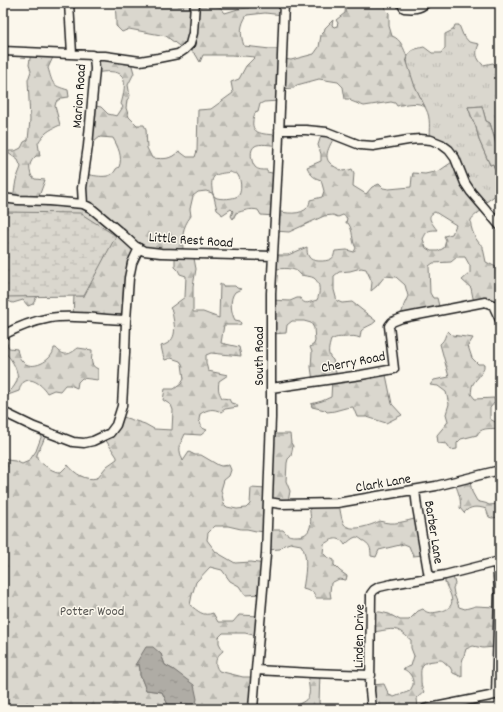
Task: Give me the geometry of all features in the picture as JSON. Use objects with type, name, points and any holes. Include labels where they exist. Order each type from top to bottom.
[{"type":"street","points":[[69,3],[72,54]]},
{"type":"street","points":[[94,56],[106,56],[140,61],[178,54],[190,44],[193,33],[195,3]]},
{"type":"street","name":"South Road","points":[[253,709],[266,554],[271,388],[271,293],[284,3]]},
{"type":"street","points":[[401,3],[404,8],[413,9],[426,3]]},
{"type":"street","name":"Marion Road","points":[[3,51],[94,56],[95,69],[88,146],[82,188],[83,204]]},
{"type":"street","points":[[279,130],[327,132],[360,144],[373,146],[420,139],[431,140],[441,144],[449,150],[455,158],[465,183],[471,192],[500,226]]},
{"type":"street","name":"Little Rest Road","points":[[3,198],[83,204],[91,208],[135,246],[144,251],[161,253],[273,256]]},
{"type":"street","points":[[3,412],[34,427],[73,442],[84,443],[93,441],[110,433],[116,425],[122,406],[129,278],[132,264],[139,248]]},
{"type":"street","name":"Cherry Road","points":[[271,388],[394,369],[389,326],[392,322],[402,318],[485,302],[492,305],[500,320]]},
{"type":"street","points":[[3,335],[30,323],[51,318],[126,320]]},
{"type":"street","name":"Clark Lane","points":[[268,502],[282,504],[337,503],[436,486],[500,470]]},
{"type":"street","name":"Barber Lane","points":[[415,490],[429,577]]},
{"type":"street","points":[[424,709],[498,694],[499,562]]},
{"type":"street","name":"Linden Drive","points":[[256,670],[371,674],[371,594],[374,590],[379,587],[445,575],[499,562]]},
{"type":"street","points":[[371,674],[370,691],[372,709]]},
{"type":"green space","name":"Potter Wood","points":[[115,3],[213,3],[220,7],[225,13],[238,9],[250,8],[251,3],[283,3],[283,15],[265,13],[247,15],[241,30],[242,38],[244,46],[282,49],[283,59],[291,60],[314,54],[319,47],[321,35],[325,28],[333,20],[332,25],[334,27],[337,26],[338,23],[336,20],[345,13],[346,3],[385,3],[386,10],[389,13],[389,26],[392,36],[398,39],[403,48],[414,84],[425,107],[419,104],[397,106],[395,103],[391,102],[364,106],[351,101],[351,99],[345,99],[343,87],[338,82],[319,79],[297,85],[294,88],[281,89],[279,101],[264,102],[260,104],[258,112],[255,113],[253,126],[255,129],[258,132],[278,135],[278,146],[262,144],[255,146],[251,153],[254,165],[257,169],[267,170],[267,172],[277,174],[276,211],[297,213],[308,207],[310,200],[322,197],[324,191],[321,180],[312,175],[307,167],[321,161],[321,154],[318,145],[322,133],[335,135],[327,152],[327,159],[329,162],[343,171],[352,169],[354,173],[353,186],[366,194],[372,187],[379,184],[383,188],[389,189],[411,187],[413,173],[425,174],[439,171],[455,160],[483,209],[471,220],[471,227],[476,239],[483,246],[486,262],[496,267],[496,274],[500,281],[500,321],[492,305],[474,303],[471,288],[462,280],[470,273],[470,266],[465,257],[457,257],[451,262],[433,263],[429,266],[430,293],[433,298],[437,298],[440,310],[400,319],[408,296],[405,285],[396,277],[385,276],[371,291],[372,282],[366,269],[361,268],[339,272],[334,276],[334,290],[337,301],[342,303],[352,302],[376,321],[361,331],[360,338],[351,336],[331,340],[329,356],[333,360],[337,377],[385,370],[392,404],[402,415],[386,423],[367,417],[357,417],[353,407],[327,412],[325,410],[312,407],[311,404],[331,397],[332,379],[313,381],[311,367],[312,352],[310,347],[315,341],[314,328],[311,323],[304,321],[292,321],[287,325],[286,333],[272,334],[271,300],[290,301],[300,298],[307,303],[317,300],[319,295],[318,283],[314,278],[301,275],[292,269],[273,269],[273,255],[288,255],[307,247],[307,252],[310,259],[322,261],[332,258],[335,251],[347,250],[354,252],[356,248],[353,242],[350,226],[346,223],[347,218],[343,215],[338,217],[333,215],[324,216],[289,232],[275,231],[274,216],[261,215],[258,210],[255,209],[236,213],[233,219],[231,216],[233,211],[231,209],[222,215],[217,210],[212,193],[206,191],[198,192],[193,196],[190,209],[191,216],[183,233],[183,252],[193,253],[196,269],[193,286],[193,312],[203,312],[219,318],[220,284],[223,286],[235,286],[241,289],[233,295],[231,306],[232,314],[235,320],[240,321],[241,324],[224,325],[221,343],[239,347],[241,356],[211,353],[206,355],[208,371],[228,375],[219,381],[218,386],[222,398],[229,399],[231,403],[236,404],[238,407],[225,409],[221,412],[210,410],[200,414],[199,420],[202,428],[207,430],[201,435],[185,434],[180,448],[183,461],[189,452],[195,455],[201,455],[221,466],[229,465],[231,470],[229,476],[224,480],[221,490],[224,504],[227,507],[237,509],[246,508],[250,504],[251,488],[267,489],[270,434],[290,434],[291,443],[293,446],[291,456],[287,463],[286,481],[290,491],[288,502],[268,502],[268,530],[283,530],[291,536],[303,535],[307,533],[309,529],[311,519],[309,503],[339,503],[343,522],[347,527],[351,528],[361,527],[380,521],[395,523],[418,518],[424,555],[413,556],[409,546],[404,544],[379,550],[376,557],[371,556],[368,545],[358,537],[353,538],[345,545],[338,539],[333,539],[324,544],[323,553],[327,557],[334,560],[334,565],[347,576],[346,580],[339,579],[331,583],[331,598],[316,598],[313,592],[303,589],[306,560],[301,545],[290,543],[284,545],[280,549],[266,550],[266,532],[228,526],[215,526],[208,533],[207,540],[216,552],[235,563],[251,562],[265,564],[262,594],[245,595],[239,586],[230,581],[222,570],[210,567],[196,582],[190,605],[203,614],[213,613],[218,622],[233,622],[239,615],[260,616],[257,636],[245,633],[223,633],[219,637],[219,643],[223,651],[216,660],[216,666],[219,671],[243,677],[254,677],[253,709],[191,709],[196,703],[174,670],[165,665],[161,654],[136,665],[139,664],[140,675],[146,690],[162,692],[170,709],[3,709],[3,457],[7,460],[22,464],[29,461],[36,451],[43,432],[47,432],[37,456],[38,460],[52,470],[61,472],[68,465],[85,478],[97,478],[107,466],[117,459],[105,439],[120,416],[145,424],[154,429],[172,430],[173,410],[171,405],[163,400],[165,389],[174,389],[181,384],[184,379],[182,364],[180,361],[171,358],[165,360],[161,346],[167,344],[171,340],[174,332],[174,322],[170,308],[185,297],[186,276],[180,274],[175,267],[175,254],[138,249],[125,316],[73,317],[74,295],[42,286],[33,304],[28,306],[23,300],[13,303],[8,301],[3,303],[3,198],[13,198],[16,180],[21,167],[18,160],[8,153],[9,151],[15,151],[21,148],[24,142],[28,140],[30,120],[28,80],[31,71],[29,65],[31,52],[55,53],[48,68],[54,83],[58,87],[68,90],[69,97],[61,98],[56,102],[55,106],[60,125],[50,130],[42,137],[38,143],[40,156],[36,156],[31,163],[30,171],[32,177],[35,179],[45,180],[38,199],[81,204],[84,174],[102,176],[110,175],[119,167],[120,163],[118,148],[113,138],[100,137],[95,141],[88,139],[91,105],[101,107],[108,114],[117,116],[123,107],[121,104],[124,88],[124,80],[122,76],[114,72],[95,73],[94,56],[130,59],[134,73],[128,85],[130,96],[127,100],[126,108],[129,117],[137,125],[144,125],[146,129],[147,148],[152,158],[160,159],[170,157],[179,151],[187,157],[195,157],[197,151],[198,110],[211,109],[233,93],[231,82],[239,79],[246,66],[255,57],[203,55],[200,62],[196,55],[187,47],[183,49],[166,36],[129,29],[122,32],[116,26]],"holes":[[[231,172],[237,174],[239,178],[241,187],[239,195],[227,199],[215,197],[212,190],[212,180],[216,175]],[[435,212],[456,225],[452,234],[444,236],[446,240],[444,248],[438,251],[431,251],[426,248],[423,239],[425,234],[431,230],[437,230],[430,220],[430,216]]]},
{"type":"green space","points":[[455,25],[459,25],[463,35],[469,42],[479,44],[477,55],[483,65],[493,63],[497,67],[500,67],[500,144],[497,145],[490,123],[486,121],[482,106],[468,107],[476,127],[479,140],[490,165],[493,164],[500,182],[500,192],[482,205],[455,160],[429,139],[428,112],[409,72],[408,57],[410,52],[424,47],[432,53],[441,53],[445,48],[445,34],[453,30]]},
{"type":"green space","points":[[482,106],[486,121],[490,123],[496,144],[500,144],[500,182],[493,164],[490,165],[479,140],[476,127],[468,107]]},
{"type":"green space","points":[[3,212],[80,213],[116,236],[84,296],[3,297]]},
{"type":"green space","points":[[448,331],[452,335],[473,338],[468,346],[472,358],[478,364],[484,364],[484,367],[472,385],[471,394],[475,399],[494,398],[495,402],[490,408],[490,419],[497,423],[497,429],[485,429],[480,431],[477,435],[461,439],[457,443],[457,449],[451,450],[447,444],[438,443],[437,435],[448,421],[446,414],[449,404],[446,392],[438,386],[430,385],[434,380],[449,377],[440,344]]},
{"type":"green space","points":[[3,335],[9,348],[17,349],[21,360],[26,364],[31,365],[41,364],[46,361],[53,353],[54,348],[64,354],[72,352],[78,348],[92,350],[92,364],[98,369],[98,380],[82,378],[78,382],[77,388],[70,385],[65,385],[60,391],[54,390],[47,393],[43,387],[34,381],[27,380],[22,383],[19,391],[8,395],[3,405],[3,393],[8,394],[15,384],[17,375],[9,357],[3,351]]},
{"type":"green space","points":[[469,477],[472,492],[477,501],[489,505],[500,504],[500,517],[489,517],[486,509],[483,508],[471,508],[464,513],[460,508],[460,498],[454,481]]},
{"type":"green space","points":[[452,572],[455,584],[453,588],[454,594],[459,607],[465,609],[476,606],[495,607],[496,647],[483,648],[473,646],[466,649],[462,662],[462,677],[453,673],[450,667],[441,660],[427,662],[424,664],[421,674],[421,685],[424,692],[417,698],[418,709],[372,709],[371,685],[384,684],[389,695],[394,697],[410,691],[413,685],[413,680],[409,673],[403,669],[411,666],[414,656],[411,648],[411,640],[398,630],[391,629],[372,632],[371,612],[389,614],[400,620],[409,620],[418,611],[423,609],[426,612],[432,613],[444,611],[448,609],[452,603],[452,600],[443,574]]},
{"type":"green space","points":[[307,673],[320,673],[319,703],[323,708],[330,709],[288,709],[306,700],[308,697],[309,688]]},
{"type":"water","points":[[146,647],[153,647],[161,654],[165,665],[194,685],[197,699],[196,703],[191,709],[170,709],[162,692],[146,690],[140,675],[139,664],[135,665]]}]
